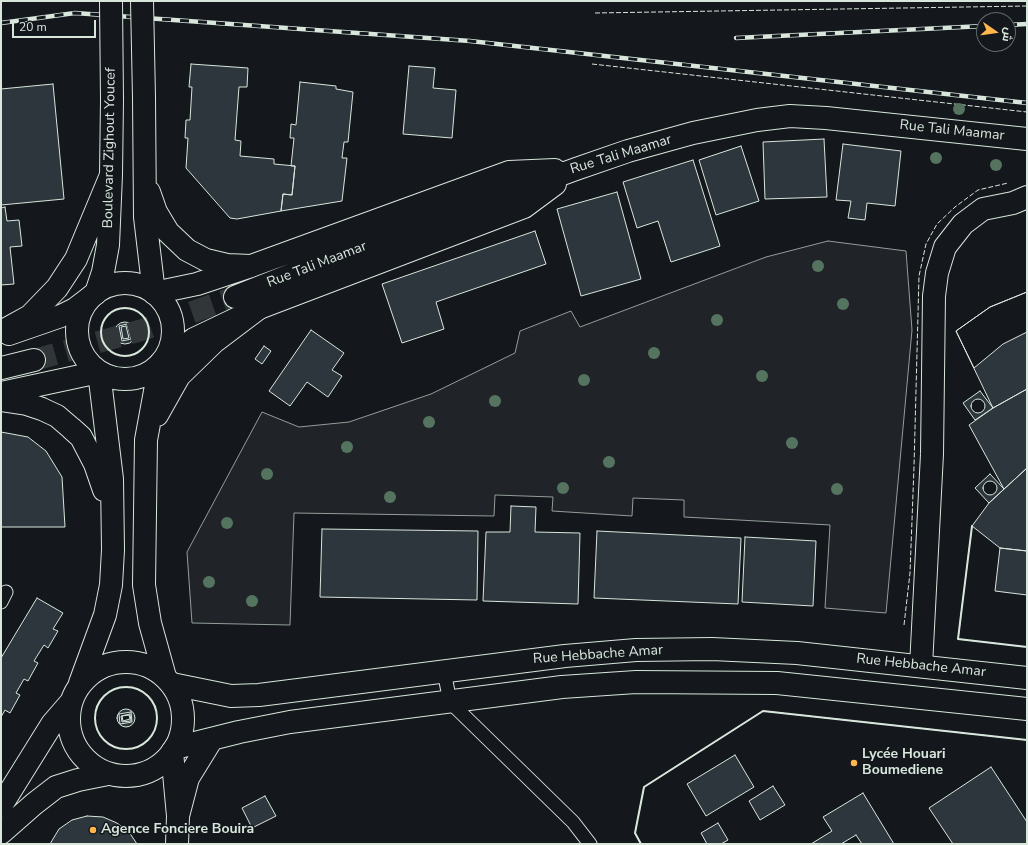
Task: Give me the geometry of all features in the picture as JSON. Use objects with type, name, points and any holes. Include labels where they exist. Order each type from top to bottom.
[{"type":"main road","name":"Boulevard Zighout Youcef","points":[[96,293],[103,272],[108,245],[112,100],[111,1]]},
{"type":"main road","points":[[142,1],[145,217],[154,293]]},
{"type":"main road","name":"Rue Tali Maamar","points":[[235,297],[336,257],[628,151],[693,133],[757,120],[790,116],[826,118],[1027,139]]},
{"type":"main road","points":[[154,293],[197,284],[251,266],[509,172],[576,169]]},
{"type":"main road","points":[[96,293],[85,304],[79,318],[77,333],[80,348],[87,361],[99,372],[111,377],[124,379],[144,375],[194,339],[259,308],[524,207],[576,169]]},
{"type":"main road","points":[[1,332],[30,316],[57,288],[76,259],[111,175]]},
{"type":"main road","points":[[144,178],[156,212],[168,232],[187,250],[213,262],[227,265],[251,266]]},
{"type":"main road","points":[[921,666],[932,454],[934,296],[937,273],[945,247],[963,224],[982,209],[1013,203],[1027,197]]},
{"type":"main road","points":[[1,336],[62,316],[75,309],[96,293],[110,286],[125,283],[140,286],[154,293],[165,305],[171,319],[172,335],[169,350],[160,364],[146,440],[144,585],[150,622],[169,680],[180,699],[183,716],[182,732],[174,750],[160,765],[144,773],[126,776],[108,774],[78,780],[56,787],[24,812],[1,833]]},
{"type":"main road","points":[[146,440],[164,400],[179,376],[214,342],[259,308]]},
{"type":"main road","points":[[1,368],[34,360]]},
{"type":"main road","points":[[1,393],[99,372]]},
{"type":"main road","points":[[99,372],[112,479],[113,550],[111,585],[105,614],[75,694],[70,726],[72,738],[80,753],[92,766],[108,774]]},
{"type":"main road","points":[[1,400],[27,404],[42,409],[57,416],[81,437],[95,464],[112,519]]},
{"type":"main road","name":"Rue Hebbache Amar","points":[[169,680],[232,696],[259,695],[566,656],[636,650],[712,649],[797,653],[1027,678]]},
{"type":"main road","points":[[1,806],[52,724],[90,674],[104,666],[120,661],[136,662],[152,667],[169,680]]},
{"type":"main road","name":"Rue Hebbache Amar","points":[[174,750],[239,732],[290,722],[562,687],[636,682],[713,681],[777,683],[1027,709]]},
{"type":"main road","points":[[178,816],[188,778],[212,739]]},
{"type":"main road","points":[[174,750],[178,816],[177,844]]},
{"type":"lane","points":[[444,671],[450,702],[573,822],[590,844]]},
{"type":"shaded area","points":[[828,241],[906,251],[912,330],[886,613],[825,608],[830,525],[684,517],[684,500],[633,498],[632,516],[552,511],[553,497],[495,495],[494,516],[294,513],[290,625],[192,623],[187,552],[262,412],[299,427],[349,422],[431,394],[515,353],[520,331],[571,311],[580,327],[766,257]]},
{"type":"building","points":[[191,64],[248,68],[247,87],[239,87],[235,140],[241,141],[240,156],[274,159],[274,164],[295,166],[292,195],[283,194],[281,211],[237,219],[230,218],[186,168],[188,138],[185,138],[186,120],[190,120],[192,87],[189,87]]},
{"type":"building","points":[[409,66],[435,68],[433,88],[456,90],[452,138],[403,134]]},
{"type":"building","points":[[300,82],[336,86],[336,89],[353,92],[348,142],[344,142],[342,158],[347,158],[342,201],[281,211],[283,194],[292,195],[295,166],[291,166],[294,138],[290,138],[291,124],[296,125]]},
{"type":"building","points":[[53,84],[64,199],[1,205],[1,89]]},
{"type":"building","points":[[824,139],[827,197],[765,199],[763,142]]},
{"type":"building","points":[[843,144],[901,151],[895,206],[867,203],[865,220],[848,218],[851,201],[836,200]]},
{"type":"building","points":[[741,146],[759,201],[716,215],[699,160]]},
{"type":"building","points":[[693,160],[720,246],[671,262],[658,221],[637,228],[623,182]]},
{"type":"building","points":[[617,192],[641,279],[581,296],[557,209]]},
{"type":"building","points":[[5,207],[7,221],[19,220],[22,246],[10,247],[14,284],[1,285],[1,208]]},
{"type":"building","points":[[535,231],[546,264],[436,302],[444,329],[402,343],[382,284]]},
{"type":"building","points":[[1027,292],[1027,389],[993,408],[956,331],[990,307]]},
{"type":"building","points":[[1027,292],[1027,332],[1003,344],[974,368],[956,331],[990,307]]},
{"type":"building","points":[[125,322],[129,323],[135,329],[135,337],[129,343],[125,344],[121,343],[115,337],[114,333],[115,329],[121,323]]},
{"type":"building","points":[[127,324],[131,339],[122,341],[119,326]]},
{"type":"building","points":[[126,326],[129,338],[123,339],[121,327]]},
{"type":"building","points":[[311,330],[344,353],[332,370],[342,376],[328,397],[307,382],[290,406],[269,391]]},
{"type":"building","points":[[264,346],[271,351],[262,364],[255,359]]},
{"type":"building","points":[[1027,389],[1027,468],[1004,489],[969,425],[993,408]]},
{"type":"building","points":[[980,391],[993,408],[975,420],[963,403]]},
{"type":"building","points":[[978,399],[983,401],[985,406],[983,411],[978,413],[973,411],[971,406],[973,401]]},
{"type":"building","points":[[1,432],[28,437],[46,451],[62,477],[65,527],[1,527]]},
{"type":"building","points":[[1027,468],[1027,551],[1000,548],[972,526],[989,503]]},
{"type":"building","points":[[990,474],[1004,489],[989,503],[975,488]]},
{"type":"building","points":[[990,481],[995,483],[997,488],[995,493],[990,495],[985,493],[983,488],[985,483]]},
{"type":"building","points":[[511,506],[536,507],[535,532],[580,533],[578,604],[483,601],[486,532],[510,532]]},
{"type":"building","points":[[322,529],[478,531],[477,600],[320,597]]},
{"type":"building","points":[[597,531],[741,538],[738,604],[594,598]]},
{"type":"building","points":[[745,537],[816,541],[813,606],[742,602]]},
{"type":"building","points":[[1000,548],[1027,551],[1027,595],[995,591]]},
{"type":"building","points":[[37,598],[63,613],[53,629],[58,631],[48,648],[44,645],[34,661],[38,663],[28,681],[24,679],[16,693],[20,695],[10,713],[5,710],[1,717],[1,658]]},
{"type":"building","points":[[122,709],[130,709],[135,714],[133,725],[130,727],[122,727],[117,722],[117,714]]},
{"type":"building","points":[[131,712],[132,722],[120,724],[119,714]]},
{"type":"building","points":[[130,714],[131,721],[122,722],[121,716]]},
{"type":"building","points":[[129,715],[130,719],[123,721],[122,716]]},
{"type":"building","points":[[735,755],[754,787],[706,816],[687,784]]},
{"type":"building","points":[[991,767],[1027,822],[1027,844],[953,844],[929,808]]},
{"type":"building","points":[[773,786],[785,805],[760,820],[749,801]]},
{"type":"building","points":[[863,793],[894,844],[811,844],[832,831],[823,817]]},
{"type":"building","points":[[265,796],[276,816],[252,828],[242,808]]},
{"type":"building","name":"Agence Fonciere Bouira","points":[[87,816],[103,817],[117,823],[129,832],[137,844],[50,844],[59,829],[72,820]]},
{"type":"building","points":[[718,823],[728,840],[721,844],[707,844],[701,833]]},
{"type":"building","points":[[856,835],[862,844],[841,844]]},
{"type":"tunnel","points":[[34,360],[142,330],[235,297]]},
{"type":"railway","points":[[1,23],[75,13],[470,41],[1027,103]]},
{"type":"railway","points":[[1016,25],[1027,24]]},
{"type":"railway","points":[[736,38],[976,26]]},
{"type":"fence","points":[[595,13],[1027,6]]},
{"type":"fence","points":[[592,64],[1027,112]]},
{"type":"fence","points":[[904,625],[910,573],[919,276],[926,244],[937,224],[955,207],[978,190],[1008,183]]},
{"type":"fence","points":[[972,526],[958,639],[1027,647]]},
{"type":"fence","points":[[641,844],[635,833],[644,787],[763,711],[1027,740]]},
{"type":"wall","points":[[125,308],[134,310],[142,315],[147,323],[149,332],[147,341],[142,349],[134,354],[125,356],[116,354],[108,349],[103,341],[101,332],[103,323],[108,315],[116,310],[125,308]]},
{"type":"wall","points":[[972,526],[958,639],[1027,647]]},
{"type":"wall","points":[[120,687],[132,687],[148,696],[155,706],[157,718],[155,730],[148,740],[132,749],[120,749],[109,744],[100,735],[95,724],[95,712],[100,701],[109,692],[120,687]]},
{"type":"wall","points":[[641,844],[635,833],[644,787],[763,711],[1027,740]]},
{"type":"place","name":"Lycée Houari Boumediene","points":[[854,763]]},
{"type":"place","name":"Agence Fonciere Bouira","points":[[93,830]]}]
